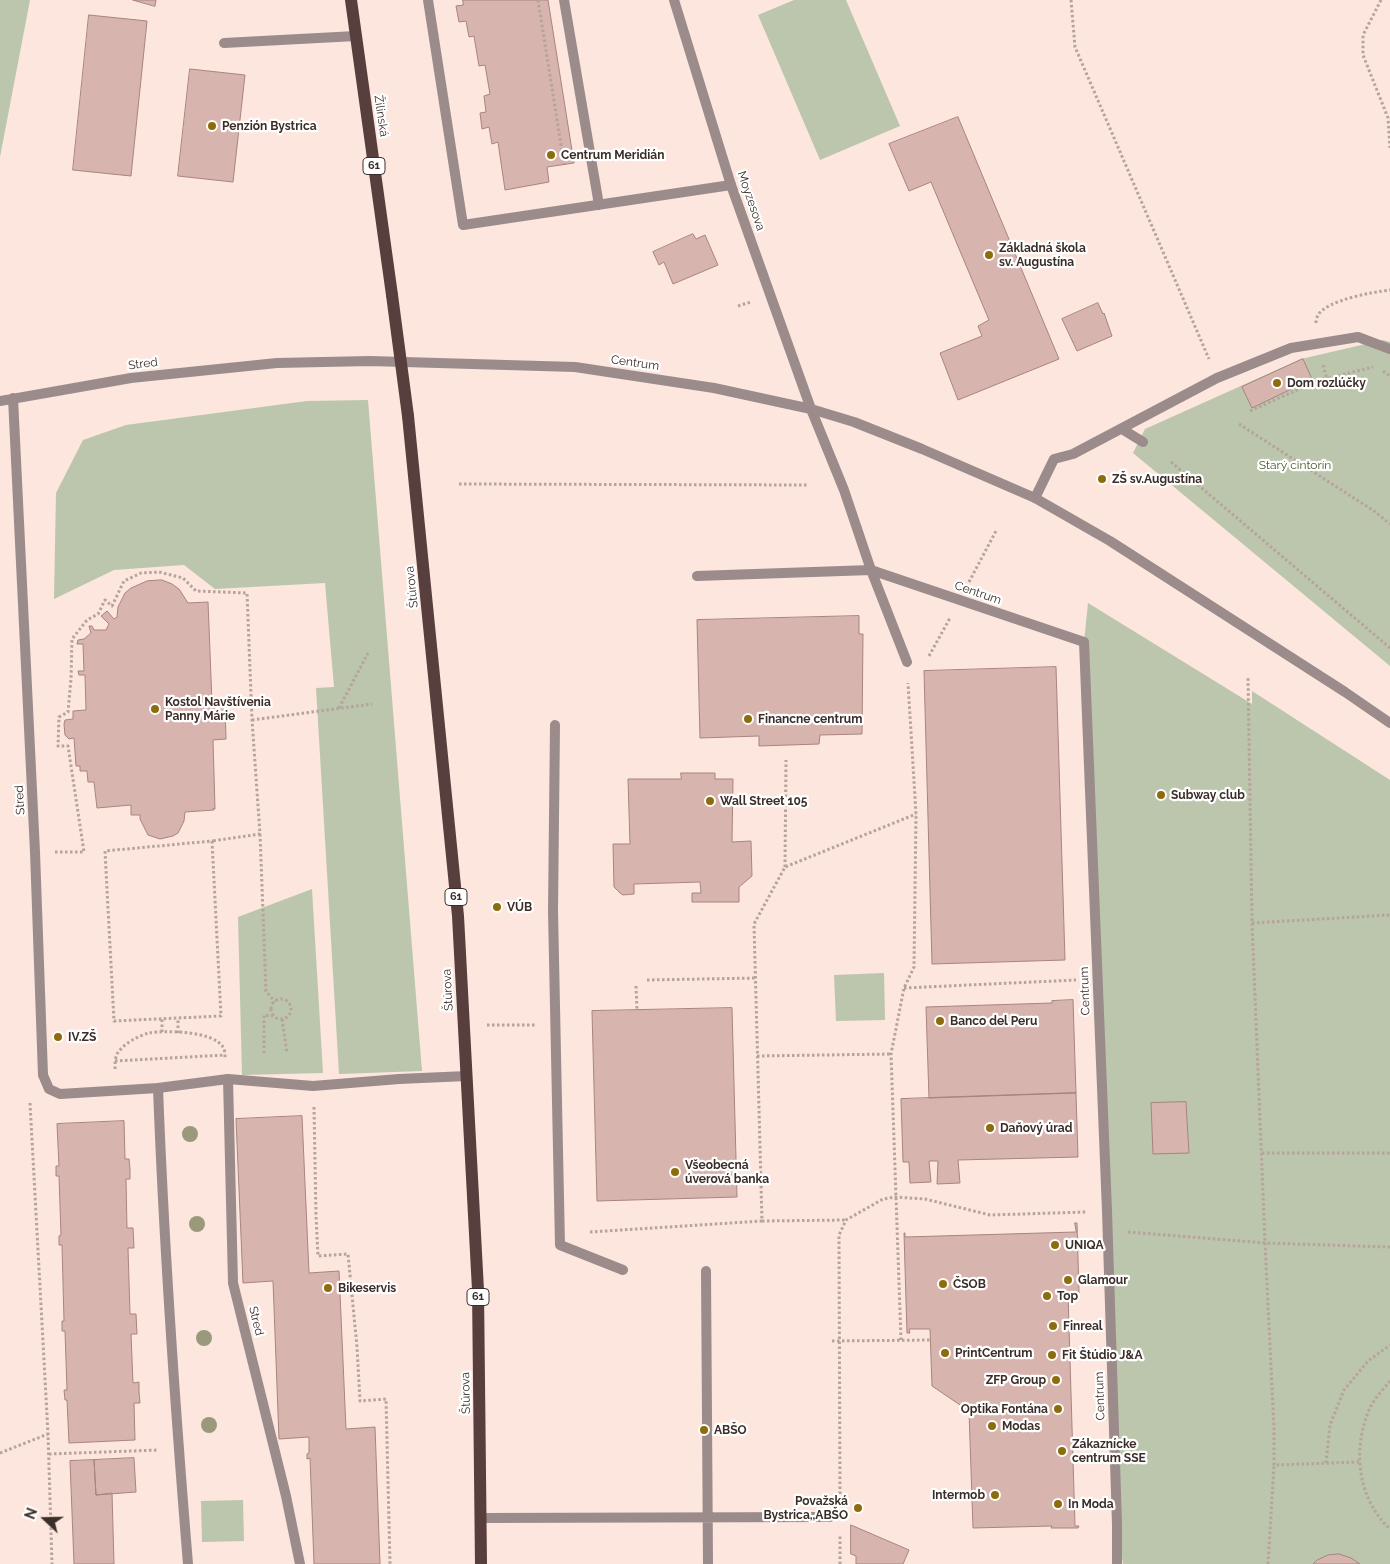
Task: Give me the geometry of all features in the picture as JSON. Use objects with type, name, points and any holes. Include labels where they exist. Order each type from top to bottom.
[{"type":"main road","name":"Žilinská","points":[[351,0],[408,416]]},
{"type":"main road","name":"Štúrova","points":[[408,416],[458,916],[478,1290],[480,1564]]},
{"type":"street","points":[[428,0],[463,225],[731,185]]},
{"type":"street","points":[[564,0],[599,205]]},
{"type":"street","name":"Moyzesova","points":[[674,0],[731,185],[811,409]]},
{"type":"street","points":[[224,43],[356,36]]},
{"type":"street","points":[[1035,498],[1054,459],[1073,454],[1217,378],[1291,348],[1308,345],[1358,337],[1390,349]]},
{"type":"street","name":"Stred","points":[[0,401],[130,378],[277,363],[370,361],[482,364]]},
{"type":"street","name":"Centrum","points":[[482,364],[575,367],[714,388],[811,409],[854,422],[1035,498],[1110,541],[1390,723]]},
{"type":"street","name":"Stred","points":[[13,398],[43,1075],[49,1089],[60,1094],[158,1088],[228,1079],[313,1086],[467,1076]]},
{"type":"street","points":[[811,409],[844,490],[871,570],[907,662]]},
{"type":"street","points":[[1122,429],[1143,442]]},
{"type":"street","name":"Centrum","points":[[697,576],[871,570],[1084,642],[1107,1211],[1118,1524],[1117,1564]]},
{"type":"street","points":[[555,725],[553,910],[560,1245],[623,1270]]},
{"type":"street","name":"Stred","points":[[228,1079],[234,1283],[286,1496],[300,1564]]},
{"type":"street","points":[[158,1088],[178,1450],[188,1564]]},
{"type":"street","points":[[706,1271],[708,1564]]},
{"type":"street","points":[[481,1518],[830,1517]]},
{"type":"path","points":[[538,0],[564,164]]},
{"type":"path","points":[[1071,0],[1075,47],[1217,378]]},
{"type":"path","points":[[1381,0],[1363,34],[1363,55],[1388,118],[1390,148]]},
{"type":"path","points":[[1308,345],[1319,314],[1336,303],[1372,292],[1390,290]]},
{"type":"path","points":[[1250,411],[1317,381],[1376,366]]},
{"type":"path","points":[[1239,424],[1374,511],[1390,524]]},
{"type":"path","points":[[1171,462],[1390,648]]},
{"type":"path","points":[[459,484],[809,485]]},
{"type":"path","points":[[84,852],[68,746],[58,746],[59,717],[68,712],[72,639],[87,620],[98,614],[105,600],[112,606],[124,581],[141,573],[159,572],[183,578],[196,591],[247,593],[266,991],[275,1002]]},
{"type":"path","points":[[339,708],[368,653]]},
{"type":"path","points":[[901,1340],[891,1054],[904,988],[914,967],[916,814],[907,662]]},
{"type":"path","points":[[1248,676],[1252,923],[1264,1243],[1274,1428],[1274,1465],[1268,1564]]},
{"type":"path","points":[[252,720],[372,704]]},
{"type":"path","points":[[762,1221],[757,1056],[757,978],[754,924],[785,867],[786,760]]},
{"type":"path","points":[[785,867],[916,814]]},
{"type":"path","points":[[212,841],[221,1016],[114,1021],[105,851],[212,841],[260,834]]},
{"type":"path","points":[[1252,923],[1390,915]]},
{"type":"path","points":[[647,980],[757,978]]},
{"type":"path","points":[[904,988],[1097,979]]},
{"type":"path","points":[[636,986],[637,1010]]},
{"type":"path","points":[[274,1016],[271,1007],[275,1002],[283,1000],[289,1004],[290,1013],[282,1019]]},
{"type":"path","points":[[264,1053],[264,1015],[282,1019]]},
{"type":"path","points":[[178,1018],[178,1033]]},
{"type":"path","points":[[162,1019],[162,1032]]},
{"type":"path","points":[[282,1019],[286,1052]]},
{"type":"path","points":[[464,1024],[556,1026]]},
{"type":"path","points":[[115,1074],[117,1054],[125,1045],[139,1037],[162,1032],[191,1033],[214,1039],[223,1047],[225,1062]]},
{"type":"path","points":[[757,1056],[891,1054]]},
{"type":"path","points":[[115,1061],[225,1055]]},
{"type":"path","points":[[313,1086],[318,1256],[348,1254],[360,1401],[386,1399],[390,1564]]},
{"type":"path","points":[[30,1103],[49,1454],[52,1564]]},
{"type":"path","points":[[1262,1153],[1390,1153]]},
{"type":"path","points":[[560,1234],[762,1221],[846,1220],[883,1199],[895,1197],[925,1199],[990,1215],[1107,1211]]},
{"type":"path","points":[[840,1506],[839,1235],[846,1220]]},
{"type":"path","points":[[1107,1230],[1264,1243],[1390,1247]]},
{"type":"path","points":[[832,1341],[931,1340]]},
{"type":"path","points":[[1326,1463],[1330,1425],[1344,1390],[1368,1361],[1390,1345]]},
{"type":"path","points":[[1390,1381],[1372,1405],[1362,1433],[1359,1462],[1366,1493],[1382,1521],[1390,1529]]},
{"type":"path","points":[[0,1453],[48,1434]]},
{"type":"path","points":[[49,1454],[178,1450]]},
{"type":"path","points":[[1274,1465],[1359,1462]]},
{"type":"path","points":[[840,1525],[840,1564]]},
{"type":"green space","points":[[0,0],[30,0],[0,157]]},
{"type":"green space","points":[[794,0],[846,0],[900,126],[820,160],[758,15]]},
{"type":"green space","name":"Starý cintorín","points":[[1383,340],[1390,342],[1390,666],[1133,453],[1145,429],[1301,359]]},
{"type":"green space","points":[[368,400],[422,1071],[339,1074],[316,688],[334,687],[325,583],[215,589],[184,565],[114,570],[54,599],[56,493],[83,440],[126,425],[307,401]]},
{"type":"green space","points":[[1088,603],[1252,704],[1252,691],[1390,780],[1390,1564],[1123,1564],[1117,1524],[1084,642]]},
{"type":"green space","points":[[312,889],[323,1073],[242,1075],[238,917]]},
{"type":"green space","points":[[884,973],[885,1020],[836,1021],[834,975]]},
{"type":"green space","points":[[243,1500],[244,1541],[202,1542],[201,1501]]},
{"type":"building","points":[[133,0],[156,0],[155,6]]},
{"type":"building","points":[[463,0],[548,0],[574,163],[547,167],[549,182],[505,190],[498,142],[492,144],[489,127],[482,129],[480,113],[486,112],[484,96],[490,94],[485,65],[479,66],[474,36],[469,37],[466,21],[459,22],[456,6],[463,5]]},
{"type":"building","points":[[89,15],[147,21],[131,176],[73,170]]},
{"type":"building","name":"Penzión Bystrica","points":[[190,69],[245,75],[233,182],[178,176]]},
{"type":"building","name":"Základná škola sv. Augustína","points":[[958,117],[1059,359],[958,400],[940,353],[982,336],[978,326],[989,320],[931,182],[909,191],[889,144]]},
{"type":"building","points":[[693,234],[696,239],[705,235],[718,265],[673,284],[664,262],[659,265],[653,252]]},
{"type":"building","points":[[1098,303],[1104,313],[1112,336],[1077,351],[1062,319]]},
{"type":"building","name":"Dom rozlúčky","points":[[1303,359],[1312,379],[1252,408],[1242,387]]},
{"type":"building","name":"Kostol Navštívenia Panny Márie","points":[[162,580],[179,589],[188,603],[208,602],[212,705],[225,705],[226,739],[213,740],[215,809],[185,812],[184,821],[178,833],[160,839],[148,835],[140,815],[131,815],[131,805],[97,808],[94,782],[88,782],[87,771],[80,771],[80,766],[76,766],[74,738],[69,739],[65,735],[64,724],[65,720],[73,719],[73,711],[86,710],[85,675],[79,675],[78,671],[84,671],[83,644],[77,644],[78,640],[84,639],[91,633],[89,626],[92,626],[94,630],[106,630],[109,624],[101,616],[107,611],[114,619],[117,617],[118,607],[125,593],[131,588],[147,581]]},
{"type":"building","points":[[859,616],[859,634],[863,634],[862,734],[820,735],[819,744],[759,746],[759,736],[700,738],[697,620]]},
{"type":"building","points":[[1056,667],[1065,960],[932,964],[924,671]]},
{"type":"building","points":[[681,773],[715,773],[715,779],[733,779],[732,842],[751,841],[752,876],[739,887],[739,902],[692,902],[692,893],[701,893],[700,882],[634,884],[634,894],[623,895],[614,887],[613,844],[630,844],[628,779],[681,779]]},
{"type":"building","points":[[1073,1000],[1076,1093],[929,1098],[926,1007],[1052,1003],[1052,1001]]},
{"type":"building","points":[[732,1008],[737,1197],[597,1201],[592,1011]]},
{"type":"building","name":"Daňový úrad","points":[[1076,1093],[1078,1157],[958,1160],[960,1183],[937,1184],[938,1161],[929,1161],[931,1182],[910,1183],[909,1162],[903,1162],[901,1099]]},
{"type":"building","points":[[1186,1102],[1189,1153],[1153,1154],[1151,1103]]},
{"type":"building","points":[[302,1116],[309,1273],[339,1271],[346,1429],[375,1427],[380,1564],[314,1564],[310,1458],[307,1459],[309,1437],[279,1439],[273,1281],[243,1283],[236,1119]]},
{"type":"building","points":[[124,1121],[125,1159],[129,1159],[130,1169],[130,1179],[126,1179],[127,1228],[133,1228],[134,1248],[128,1248],[130,1314],[136,1314],[137,1334],[131,1334],[133,1383],[139,1382],[140,1403],[134,1403],[135,1440],[69,1443],[67,1400],[65,1400],[64,1390],[67,1390],[65,1331],[62,1331],[62,1321],[64,1321],[62,1245],[59,1245],[59,1236],[61,1235],[59,1176],[56,1176],[56,1166],[59,1166],[57,1124]]},
{"type":"building","points":[[1075,1223],[1077,1223],[1079,1293],[1068,1294],[1075,1526],[1079,1526],[1078,1528],[1051,1528],[1052,1526],[973,1528],[969,1411],[932,1386],[930,1329],[909,1329],[910,1333],[907,1333],[904,1233],[905,1237],[1076,1232]]},
{"type":"building","points":[[134,1458],[136,1492],[96,1495],[94,1460]]},
{"type":"building","points":[[94,1460],[96,1495],[112,1493],[114,1564],[74,1564],[70,1461]]},
{"type":"building","points":[[851,1525],[909,1550],[903,1564],[856,1564],[856,1556],[851,1554]]},
{"type":"building","points":[[1339,1554],[1351,1558],[1360,1564],[1313,1564],[1328,1555]]},
{"type":"place","name":"Penzión Bystrica","points":[[212,126]]},
{"type":"place","name":"Centrum Meridián","points":[[551,155]]},
{"type":"place","name":"Základná škola sv. Augustína","points":[[989,255]]},
{"type":"place","name":"Dom rozlúčky","points":[[1277,383]]},
{"type":"place","name":"ZŠ sv.Augustína","points":[[1102,479]]},
{"type":"place","name":"Kostol Navštívenia Panny Márie","points":[[155,709]]},
{"type":"place","name":"Financne centrum","points":[[748,719]]},
{"type":"place","name":"Subway club","points":[[1161,795]]},
{"type":"place","name":"Wall Street 105","points":[[710,801]]},
{"type":"place","name":"VÚB","points":[[497,907]]},
{"type":"place","name":"Banco del Peru","points":[[940,1021]]},
{"type":"place","name":"IV.ZŠ","points":[[58,1037]]},
{"type":"place","name":"Daňový úrad","points":[[990,1128]]},
{"type":"place","name":"Všeobecná úverová banka","points":[[675,1172]]},
{"type":"place","name":"UNIQA","points":[[1055,1245]]},
{"type":"place","name":"Glamour","points":[[1068,1280]]},
{"type":"place","name":"ČSOB","points":[[943,1284]]},
{"type":"place","name":"Bikeservis","points":[[328,1288]]},
{"type":"place","name":"Top","points":[[1047,1296]]},
{"type":"place","name":"Finreal","points":[[1053,1326]]},
{"type":"place","name":"PrintCentrum","points":[[945,1353]]},
{"type":"place","name":"Fit Štúdio J&A","points":[[1052,1355]]},
{"type":"place","name":"ZFP Group","points":[[1056,1380]]},
{"type":"place","name":"Optika Fontána","points":[[1058,1409]]},
{"type":"place","name":"Modas","points":[[992,1426]]},
{"type":"place","name":"ABŠO","points":[[704,1430]]},
{"type":"place","name":"Zákaznícke centrum SSE","points":[[1062,1451]]},
{"type":"place","name":"Intermob","points":[[995,1495]]},
{"type":"place","name":"In Moda","points":[[1058,1504]]},
{"type":"place","name":"Považská Bystrica,,ABŠO","points":[[858,1508]]}]
